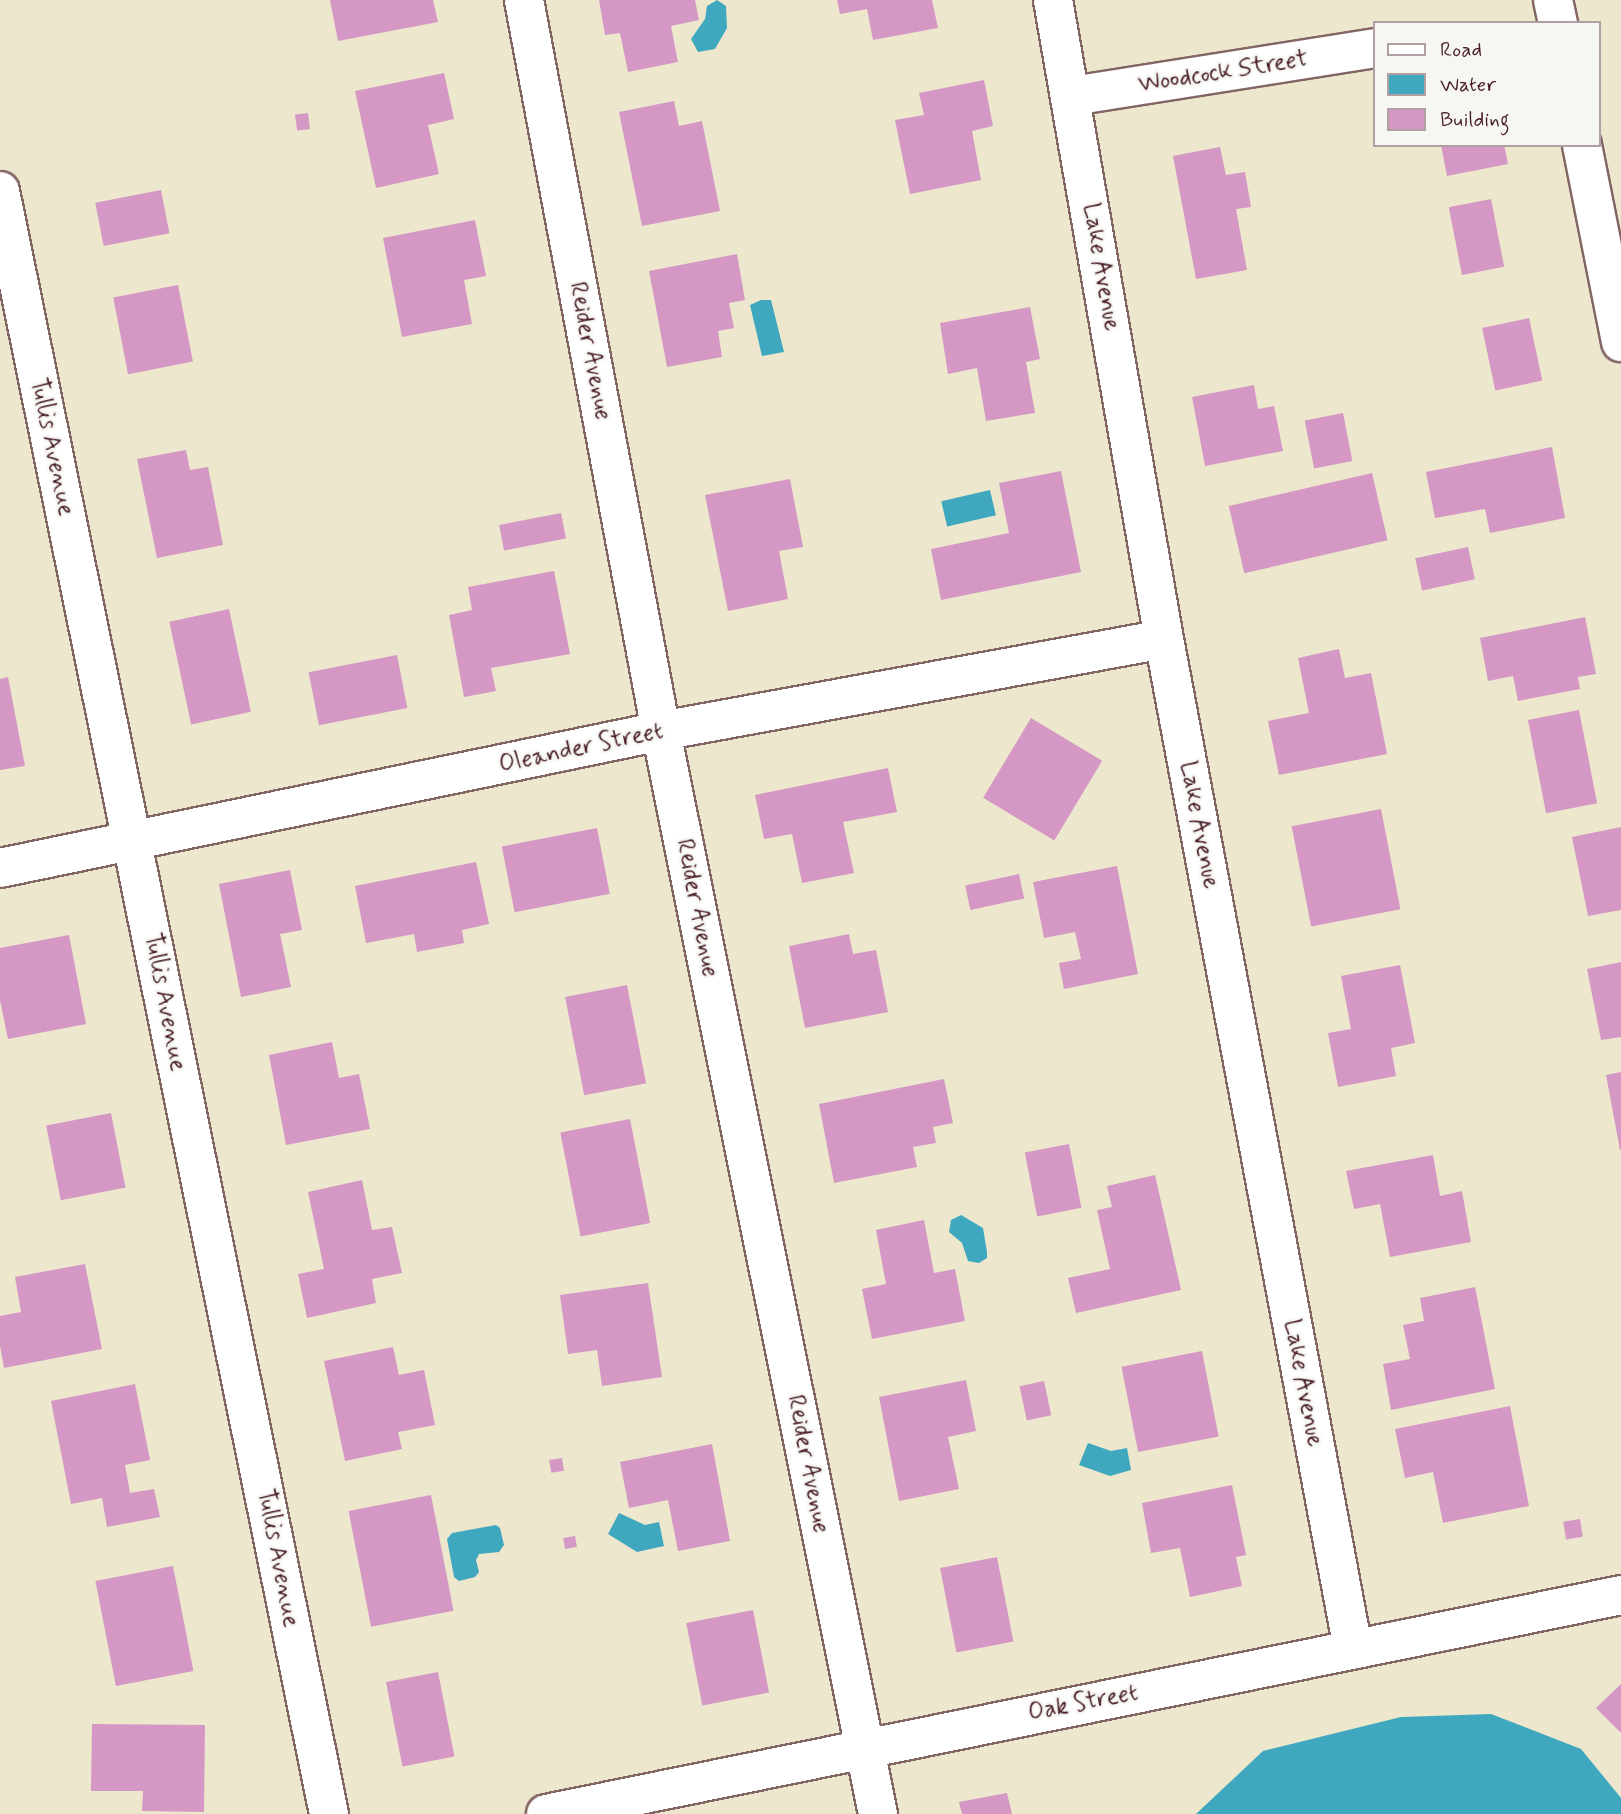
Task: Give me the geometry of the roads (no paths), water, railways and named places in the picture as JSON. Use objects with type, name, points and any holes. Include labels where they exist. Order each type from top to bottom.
[{"type":"street","name":"Reider Avenue","points":[[524,0],[661,731],[878,1814]]},
{"type":"street","name":"Lake Avenue","points":[[1053,0],[1072,96],[1164,639],[1353,1649]]},
{"type":"street","name":"Woodcock Street","points":[[1072,96],[1372,48]]},
{"type":"street","points":[[1582,147],[1621,342]]},
{"type":"street","name":"Tullis Avenue","points":[[0,191],[330,1814]]},
{"type":"street","name":"Oleander Street","points":[[0,868],[661,731],[1164,639]]},
{"type":"street","name":"Oak Street","points":[[546,1814],[864,1747],[1621,1595]]},
{"type":"water","points":[[717,0],[726,6],[727,28],[715,49],[698,52],[691,39],[705,19],[707,6]]},
{"type":"water","points":[[761,300],[771,300],[784,352],[762,356],[750,305]]},
{"type":"water","points":[[990,490],[996,515],[947,527],[941,501]]},
{"type":"water","points":[[961,1215],[983,1228],[987,1258],[979,1263],[968,1261],[962,1243],[949,1232],[951,1220]]},
{"type":"water","points":[[1088,1443],[1111,1451],[1127,1448],[1131,1470],[1110,1476],[1079,1465]]},
{"type":"water","points":[[619,1513],[645,1525],[659,1522],[664,1546],[637,1552],[608,1534]]},
{"type":"water","points":[[496,1525],[500,1528],[504,1545],[499,1552],[479,1554],[476,1560],[479,1572],[475,1577],[459,1581],[454,1577],[447,1539],[452,1533]]},
{"type":"water","points":[[1491,1714],[1581,1749],[1621,1798],[1621,1814],[1196,1814],[1263,1751],[1401,1717]]}]
